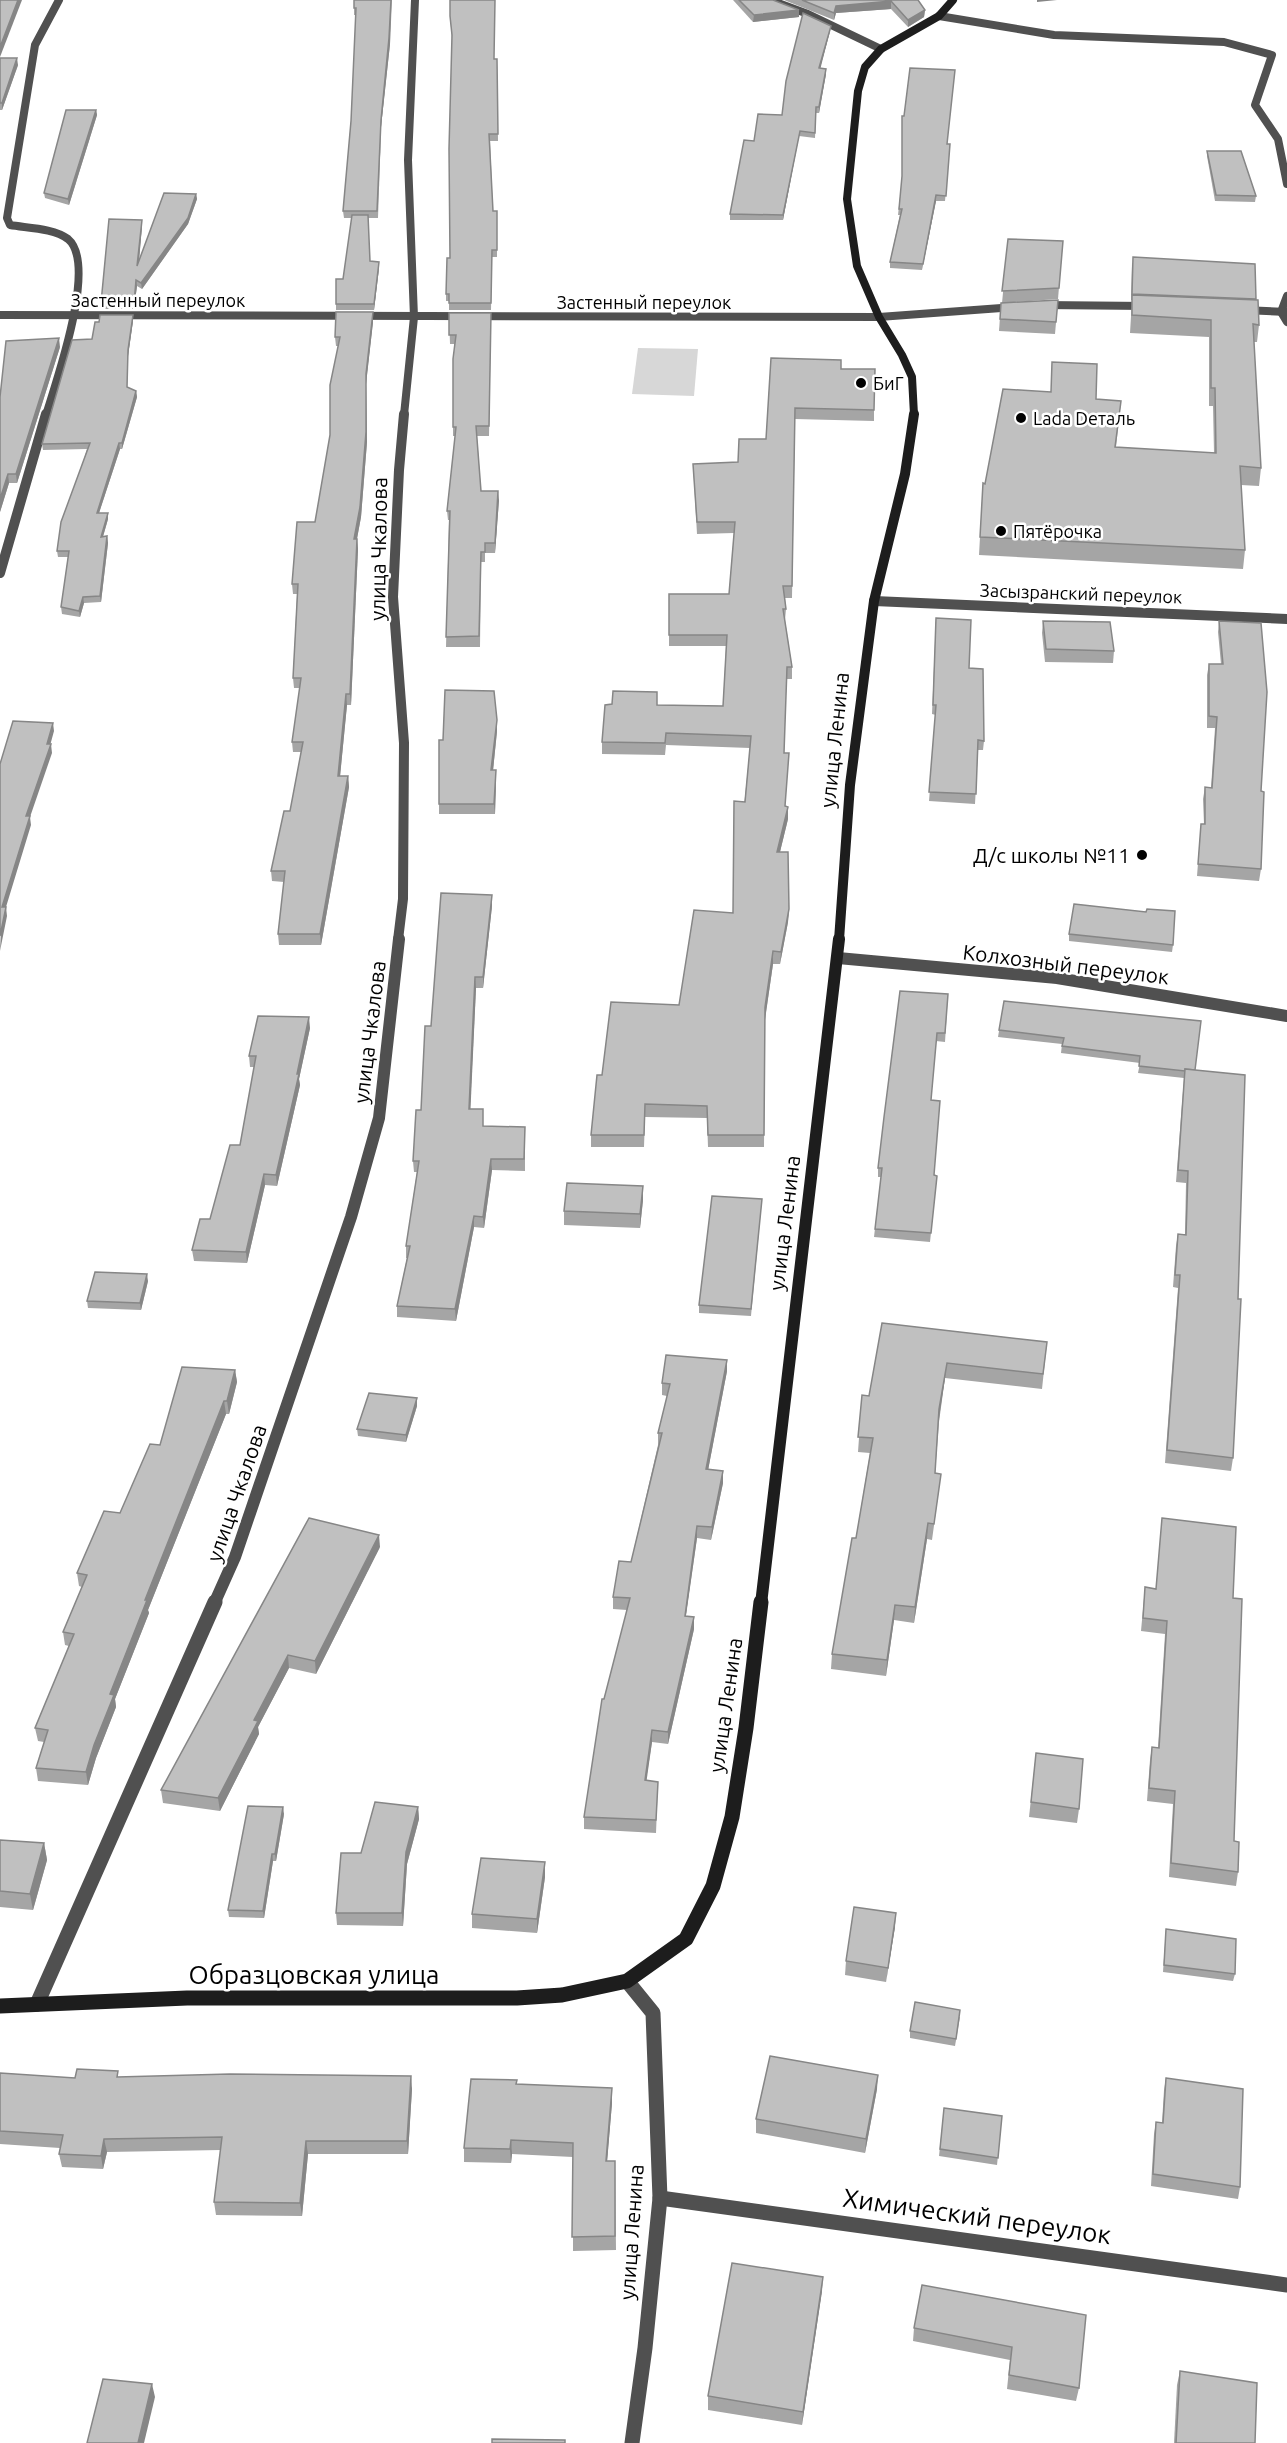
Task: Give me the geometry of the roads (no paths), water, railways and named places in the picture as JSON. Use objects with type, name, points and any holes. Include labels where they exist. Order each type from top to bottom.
[{"type":"main road","name":"улица Ленина","points":[[627,1982],[686,1939],[713,1886],[732,1817],[746,1728],[838,958],[850,785],[874,601],[905,474],[915,399],[912,377],[879,317],[857,266],[847,199],[858,91],[865,67],[881,49],[939,16],[953,0]]},
{"type":"main road","name":"Образцовская улица","points":[[0,2006],[186,1998],[517,1998],[562,1995],[627,1982]]},
{"type":"street","points":[[0,573],[75,315],[78,253],[68,239],[55,233],[10,225],[7,218],[35,45],[59,0]]},
{"type":"street","name":"улица Чкалова","points":[[37,2004],[235,1557],[351,1217],[379,1118],[403,898],[404,743],[393,597],[399,470],[414,317],[408,160],[415,0]]},
{"type":"street","points":[[770,0],[808,14],[881,49]]},
{"type":"street","points":[[939,16],[1054,35],[1224,42],[1272,55],[1255,105],[1278,139],[1287,184]]},
{"type":"street","points":[[1287,296],[1284,312],[1287,322]]},
{"type":"street","name":"Застенный переулок","points":[[0,315],[879,317],[1061,304],[1161,307]]},
{"type":"street","points":[[1233,310],[1284,312]]},
{"type":"street","name":"Засызранский переулок","points":[[874,601],[1287,619]]},
{"type":"street","name":"Колхозный переулок","points":[[838,958],[1057,978],[1287,1016]]},
{"type":"street","name":"улица Ленина","points":[[627,1982],[652,2013],[660,2198],[645,2348],[632,2443]]},
{"type":"street","name":"Химический переулок","points":[[660,2198],[1287,2285]]},
{"type":"place","name":"БиГ","points":[[861,383]]},
{"type":"place","name":"Lada Dеталь","points":[[1021,418]]},
{"type":"place","name":"Пятёрочка","points":[[1001,531]]},
{"type":"place","name":"Д/с школы №11","points":[[1142,855]]}]
